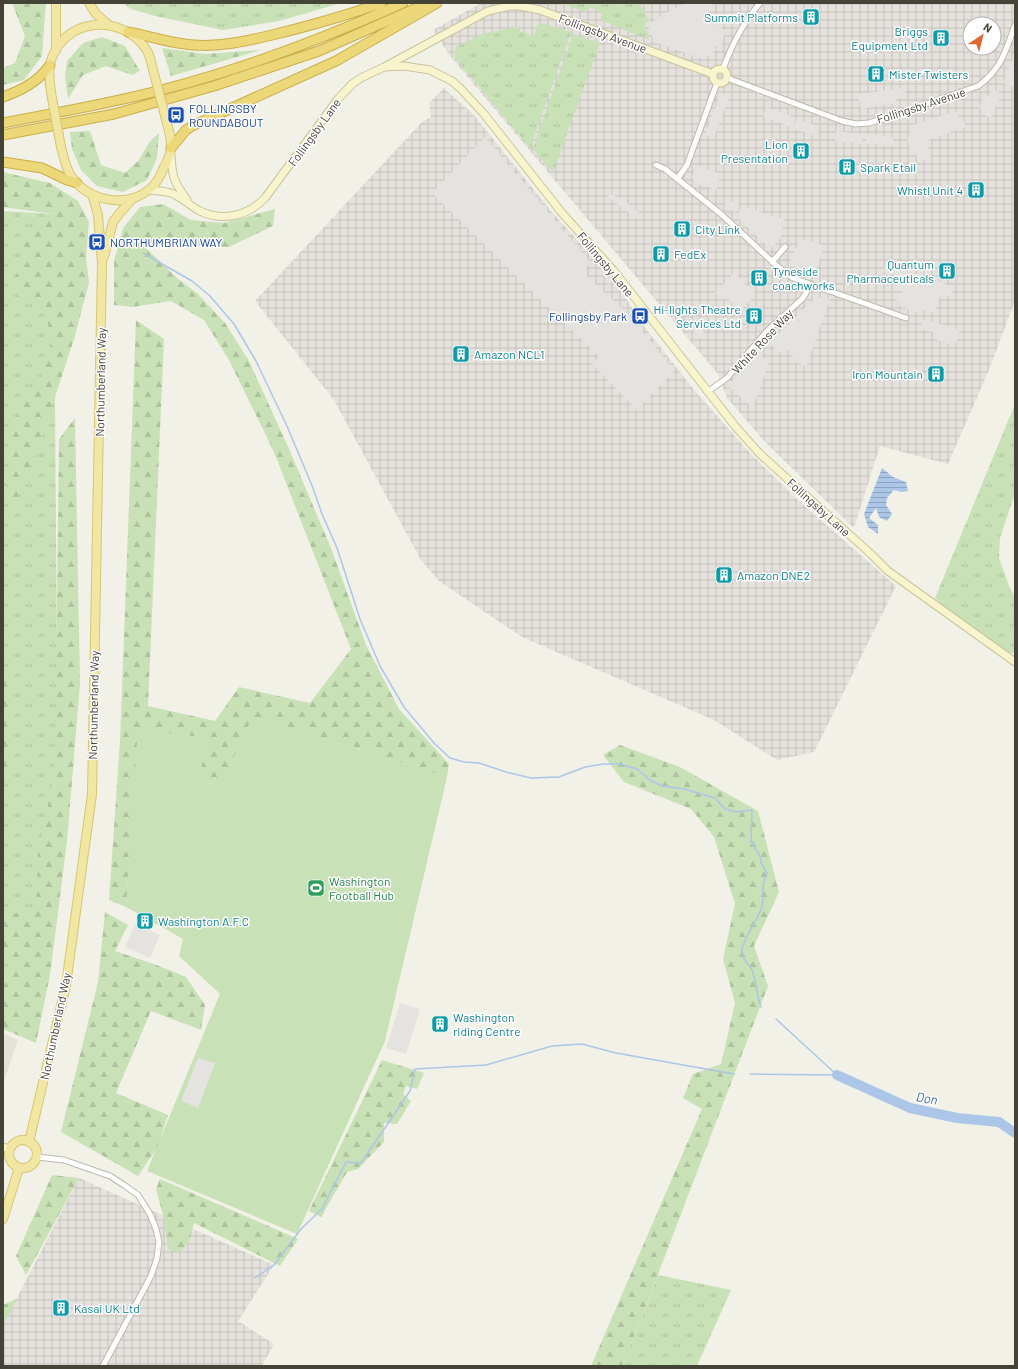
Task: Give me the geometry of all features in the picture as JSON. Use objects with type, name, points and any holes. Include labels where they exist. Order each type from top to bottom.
[{"type":"highway","points":[[128,32],[193,45],[210,46],[229,44],[340,18],[381,3]]},
{"type":"highway","points":[[3,123],[114,102],[226,72],[314,41],[403,3]]},
{"type":"highway","points":[[3,135],[114,114],[214,86],[319,51],[428,3]]},
{"type":"highway","points":[[171,152],[186,130],[192,126],[336,61],[437,3]]},
{"type":"highway","points":[[3,97],[36,82],[50,66]]},
{"type":"highway","points":[[3,162],[42,168],[77,183]]},
{"type":"main road","points":[[56,3],[56,51]]},
{"type":"main road","points":[[89,3],[96,14],[109,25],[128,32],[139,40],[145,48],[150,58],[169,131],[171,152],[156,184],[150,190],[133,198],[121,200],[110,200],[92,194],[77,183],[68,171],[49,80],[50,66],[56,51],[70,35],[80,29],[92,25],[109,25]]},
{"type":"main road","name":"Northumberland Way","points":[[29,1142],[66,985],[92,794],[102,263],[98,215],[92,194]]},
{"type":"main road","name":"Northumberland Way","points":[[102,263],[113,222],[133,198]]},
{"type":"main road","points":[[17,1142],[29,1142],[36,1148],[37,1157],[28,1168],[19,1168],[12,1162],[7,1148],[17,1142]]},
{"type":"main road","points":[[3,1219],[19,1168]]},
{"type":"street","points":[[723,69],[741,29],[760,3]]},
{"type":"street","name":"Follingsby Avenue","points":[[384,67],[488,11],[504,7],[520,6],[540,10],[713,74]]},
{"type":"street","name":"Follingsby Avenue","points":[[727,78],[842,121],[856,124],[870,122],[892,116],[978,86],[998,67],[1015,25]]},
{"type":"street","name":"Follingsby Lane","points":[[150,190],[170,193],[199,210],[220,217],[244,213],[258,205],[343,92],[361,78],[384,67],[409,66],[430,70],[447,78],[460,88],[484,114],[562,213],[614,270],[708,392],[760,454],[888,571],[1015,662]]},
{"type":"street","points":[[717,69],[723,69],[727,72],[727,78],[724,82],[717,83],[713,79],[713,74],[717,69]]},
{"type":"street","points":[[678,178],[687,165],[717,83]]},
{"type":"street","name":"Follingsby Lane","points":[[171,152],[173,178],[177,187],[189,203]]},
{"type":"street","points":[[656,165],[678,178],[721,214],[772,262],[793,278],[906,318]]},
{"type":"street","points":[[772,262],[785,247]]},
{"type":"street","name":"White Rose Way","points":[[708,392],[727,378],[768,330],[802,299],[809,284]]},
{"type":"street","points":[[37,1157],[64,1160],[110,1176],[138,1195],[150,1214],[156,1229],[159,1242],[157,1258],[151,1276],[103,1366]]},
{"type":"shaded area","points":[[481,3],[1015,3],[1015,301],[988,372],[948,464],[880,446],[854,528],[765,442],[727,398],[718,374],[450,56],[433,30]]},
{"type":"shaded area","points":[[685,3],[712,3],[714,9],[705,14],[707,19],[726,31],[720,48],[716,46],[715,47],[717,50],[703,59],[654,42],[648,25],[664,14]]},
{"type":"shaded area","points":[[1015,53],[1015,88],[1003,83]]},
{"type":"shaded area","points":[[444,88],[474,115],[551,211],[616,283],[643,325],[695,391],[751,454],[798,500],[896,586],[814,752],[777,760],[714,720],[522,637],[439,581],[421,560],[334,400],[255,301],[422,122],[431,117],[429,103]]},
{"type":"shaded area","points":[[904,88],[906,98],[896,99],[896,103],[861,109],[858,94]]},
{"type":"shaded area","points":[[992,89],[1002,93],[991,118],[981,113],[983,110],[979,108],[985,95],[989,96]]},
{"type":"shaded area","points":[[724,93],[730,95],[714,138],[705,135],[720,95],[723,96]]},
{"type":"shaded area","points":[[767,107],[796,118],[792,128],[763,116]]},
{"type":"shaded area","points":[[956,111],[960,120],[959,122],[963,120],[966,127],[926,141],[931,158],[919,162],[914,150],[911,152],[907,139],[914,136],[911,134],[909,126]]},
{"type":"shaded area","points":[[797,119],[819,127],[817,137],[793,128]]},
{"type":"shaded area","points":[[836,131],[863,134],[862,144],[835,141]]},
{"type":"shaded area","points":[[866,134],[893,137],[893,146],[866,144]]},
{"type":"shaded area","points":[[485,137],[590,262],[584,273],[632,318],[674,371],[637,410],[592,364],[599,357],[432,193]]},
{"type":"shaded area","points":[[696,165],[721,174],[716,190],[696,183],[692,178]]},
{"type":"shaded area","points":[[611,195],[621,198],[642,215],[637,219],[607,196]]},
{"type":"shaded area","points":[[727,200],[739,204],[736,213],[724,207]]},
{"type":"shaded area","points":[[742,206],[785,220],[780,239],[773,247],[767,246],[737,217]]},
{"type":"shaded area","points":[[800,238],[825,246],[814,274],[795,268],[790,263]]},
{"type":"shaded area","points":[[886,264],[954,287],[951,298],[941,294],[934,313],[923,310],[921,314],[899,306],[900,302],[896,300],[899,292],[904,293],[894,288],[898,277],[883,271]]},
{"type":"shaded area","points":[[734,273],[756,294],[736,316],[730,311],[735,305],[726,297],[723,300],[715,293]]},
{"type":"shaded area","points":[[821,297],[830,300],[806,366],[792,361],[793,353],[787,350],[782,354],[769,343],[814,299]]},
{"type":"shaded area","points":[[690,319],[705,334],[700,339],[686,323]]},
{"type":"shaded area","points":[[924,319],[960,330],[955,346],[935,339],[937,334],[920,328]]},
{"type":"shaded area","points":[[758,354],[769,362],[753,408],[728,386]]},
{"type":"shaded area","points":[[135,924],[160,935],[150,958],[125,947]]},
{"type":"shaded area","points":[[400,1003],[420,1009],[406,1054],[386,1048]]},
{"type":"shaded area","points":[[3,1033],[18,1040],[3,1084]]},
{"type":"shaded area","points":[[198,1058],[215,1063],[198,1108],[181,1101]]},
{"type":"shaded area","points":[[79,1178],[274,1265],[238,1321],[274,1344],[262,1366],[3,1366],[3,1325]]},
{"type":"green space","points":[[12,3],[46,3],[42,56],[24,80],[3,85],[3,68],[15,63],[25,36]]},
{"type":"green space","points":[[123,3],[341,3],[279,21],[223,30],[155,16],[131,9]]},
{"type":"green space","points":[[559,3],[639,3],[649,20],[645,24],[649,40],[601,20],[602,12],[589,7],[585,12]]},
{"type":"green space","points":[[539,22],[571,32],[530,148],[454,57],[456,47],[481,34],[520,26],[520,31],[533,36]]},
{"type":"green space","points":[[573,34],[600,43],[553,172],[533,149]]},
{"type":"green space","points":[[102,37],[125,46],[140,71],[132,75],[106,66],[83,75],[68,99],[65,76],[67,61],[83,43]]},
{"type":"green space","points":[[162,48],[205,54],[261,50],[171,76]]},
{"type":"green space","points":[[90,131],[101,165],[125,173],[139,160],[150,141],[159,133],[157,158],[147,180],[123,192],[97,186],[81,170],[72,149],[70,132]]},
{"type":"green space","points":[[3,172],[50,183],[78,201],[89,222],[86,257],[89,283],[74,339],[36,455],[14,507],[4,476],[12,461],[9,442],[14,421],[41,380],[50,346],[47,310],[19,296],[15,277],[33,255],[24,246],[34,227],[53,214],[3,207]]},
{"type":"green space","points":[[163,204],[191,220],[224,223],[275,209],[273,226],[229,247],[140,242],[177,278],[198,294],[225,323],[249,361],[289,449],[331,548],[366,645],[399,709],[449,764],[447,777],[253,717],[220,787],[198,778],[139,729],[126,907],[109,900],[120,741],[136,320],[164,339],[148,706],[215,721],[239,687],[310,703],[351,649],[274,452],[229,360],[204,320],[171,301],[132,307],[114,305],[114,261],[123,228],[140,207]]},
{"type":"green space","points":[[3,211],[53,214],[54,274],[58,792],[12,1028],[3,1023]]},
{"type":"green space","points":[[1015,404],[1015,493],[1000,538],[999,558],[1009,586],[1015,597],[1015,653],[1010,653],[951,612],[935,598]]},
{"type":"green space","points":[[75,418],[80,684],[67,841],[50,975],[36,1043],[3,1029],[3,988],[16,963],[3,954],[3,920],[9,915],[36,906],[39,845],[55,766],[59,439]]},
{"type":"green space","points":[[3,675],[6,675],[6,782],[3,781]]},
{"type":"green space","points":[[253,717],[447,777],[385,1041],[297,1234],[147,1171],[220,994],[179,956],[183,939],[126,907],[138,729],[208,738],[199,778],[219,787]]},
{"type":"green space","points":[[620,745],[680,767],[758,811],[779,892],[754,946],[768,986],[623,1366],[591,1366],[702,1109],[683,1098],[693,1074],[721,1064],[735,1003],[723,959],[735,904],[714,837],[691,809],[624,782],[603,755]]},
{"type":"green space","points":[[105,912],[128,925],[115,951],[154,964],[186,977],[205,1005],[201,1030],[151,1011],[116,1093],[168,1115],[157,1148],[138,1176],[61,1132],[98,982]]},
{"type":"green space","points":[[382,1060],[424,1073],[417,1089],[406,1086],[403,1094],[411,1101],[397,1124],[384,1123],[384,1142],[358,1169],[347,1172],[321,1217],[309,1211]]},
{"type":"green space","points":[[52,1175],[79,1178],[26,1275],[16,1256]]},
{"type":"green space","points":[[160,1179],[298,1239],[280,1266],[194,1223],[189,1242],[179,1253],[168,1249],[165,1222],[156,1189]]},
{"type":"green space","points":[[658,1275],[731,1290],[697,1366],[623,1366]]},
{"type":"green space","points":[[18,1298],[3,1325],[3,1305]]},
{"type":"water","points":[[882,468],[893,477],[906,482],[908,491],[901,492],[894,490],[887,498],[886,505],[892,514],[887,521],[879,517],[876,508],[869,518],[878,525],[878,534],[868,527],[864,514]]},
{"type":"waterway","points":[[143,253],[192,281],[210,296],[234,324],[256,361],[287,426],[337,548],[360,619],[380,666],[404,707],[434,743],[450,758],[464,762],[479,763],[531,778],[559,777],[585,767],[603,764],[619,764],[637,769],[650,780],[662,786],[684,789],[715,798],[725,809],[736,812],[752,810],[751,841],[760,856],[761,863],[767,873],[763,884],[762,907],[746,938],[742,952],[743,957],[753,973],[761,1007]]},
{"type":"waterway","points":[[776,1019],[837,1075]]},
{"type":"waterway","points":[[255,1278],[274,1265],[301,1229],[322,1209],[346,1162],[361,1163],[410,1091],[415,1069],[486,1065],[552,1046],[582,1044],[616,1053],[734,1074]]},
{"type":"waterway","points":[[750,1074],[837,1075]]},
{"type":"waterway","name":"Don","points":[[837,1075],[910,1108],[957,1118],[999,1122],[1015,1133]]},
{"type":"place","name":"Summit Platforms","points":[[811,17]]},
{"type":"place","name":"Briggs Equipment Ltd","points":[[941,38]]},
{"type":"place","name":"Mister Twisters","points":[[876,74]]},
{"type":"place","name":"FOLLINGSBY ROUNDABOUT","points":[[176,115]]},
{"type":"place","name":"Lion Presentation","points":[[801,151]]},
{"type":"place","name":"Spark Etail","points":[[847,167]]},
{"type":"place","name":"Whistl Unit 4","points":[[976,190]]},
{"type":"place","name":"City Link","points":[[682,229]]},
{"type":"place","name":"NORTHUMBRIAN WAY","points":[[97,242]]},
{"type":"place","name":"FedEx","points":[[661,254]]},
{"type":"place","name":"Quantum Pharmaceuticals","points":[[947,271]]},
{"type":"place","name":"Tyneside coachworks","points":[[759,278]]},
{"type":"place","name":"Follingsby Park","points":[[640,316]]},
{"type":"place","name":"Hi-lights Theatre Services Ltd","points":[[754,316]]},
{"type":"place","name":"Amazon NCL1","points":[[461,354]]},
{"type":"place","name":"Iron Mountain","points":[[936,374]]},
{"type":"place","name":"Amazon DNE2","points":[[724,575]]},
{"type":"place","name":"Washington Football Hub","points":[[316,888]]},
{"type":"place","name":"Washington A.F.C","points":[[145,921]]},
{"type":"place","name":"Washington riding Centre","points":[[440,1024]]},
{"type":"place","name":"Kasai UK Ltd","points":[[61,1308]]}]
